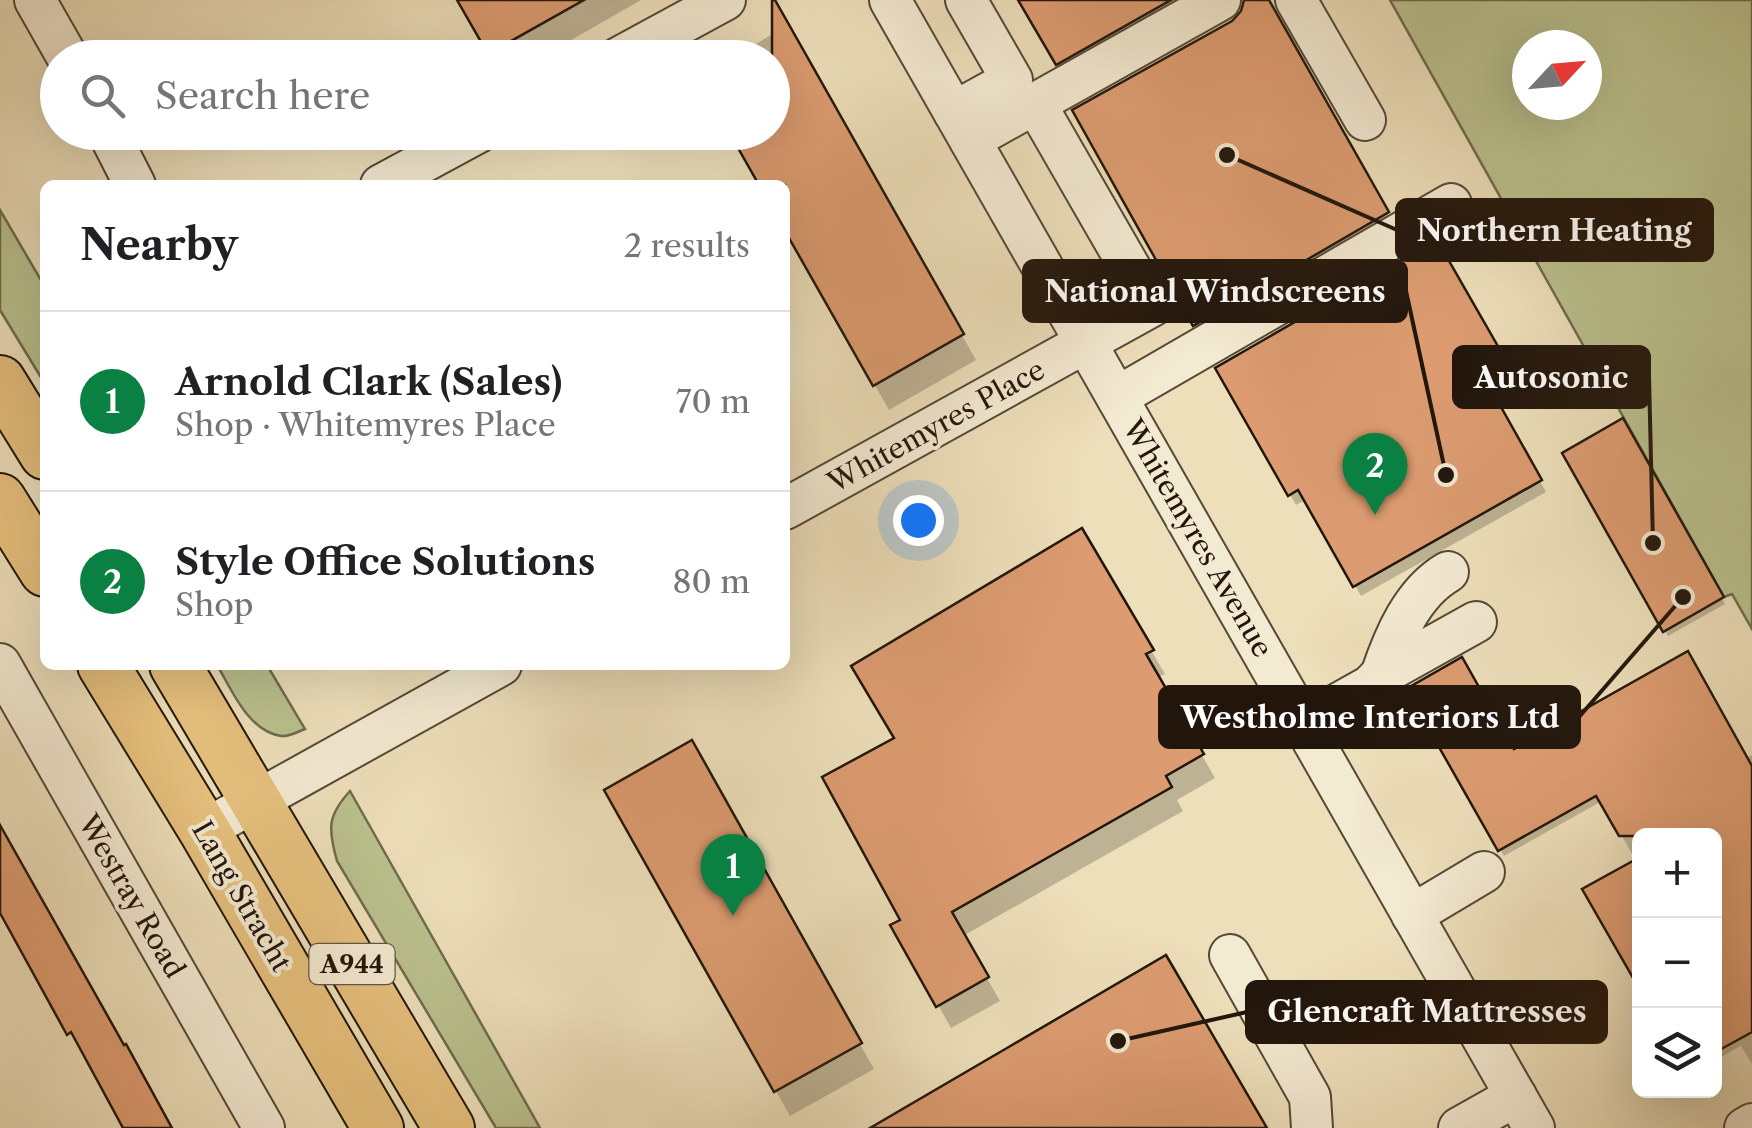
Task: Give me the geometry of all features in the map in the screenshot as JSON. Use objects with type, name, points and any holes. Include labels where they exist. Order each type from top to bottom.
[{"type":"main road","points":[[0,381],[40,446]]},
{"type":"main road","points":[[0,499],[40,563]]},
{"type":"main road","name":"Lang Stracht","points":[[106,670],[378,1128]]},
{"type":"main road","name":"A944","points":[[179,670],[449,1128]]},
{"type":"street","points":[[35,0],[58,40]]},
{"type":"street","points":[[651,40],[725,0]]},
{"type":"street","name":"Whitemyres Avenue","points":[[890,0],[1525,1112]]},
{"type":"street","points":[[962,126],[1012,80],[966,0]]},
{"type":"street","points":[[962,126],[1035,103],[1220,0]]},
{"type":"street","points":[[1296,0],[1365,120]]},
{"type":"street","name":"Whitemyres Place","points":[[790,506],[1152,306],[1035,103]]},
{"type":"street","points":[[117,150],[132,180]]},
{"type":"street","points":[[390,180],[446,150]]},
{"type":"street","points":[[1117,397],[1451,204]]},
{"type":"street","points":[[1381,675],[1396,631],[1434,580],[1448,572]]},
{"type":"street","points":[[1304,723],[1476,622]]},
{"type":"street","name":"Westray Road","points":[[0,664],[264,1128]]},
{"type":"street","points":[[204,830],[492,670]]},
{"type":"street","points":[[1412,915],[1484,872]]},
{"type":"street","points":[[1230,954],[1310,1096],[1312,1128]]},
{"type":"street","points":[[1459,1128],[1525,1112]]},
{"type":"street","points":[[1746,1128],[1752,1124]]},
{"type":"green space","points":[[1390,0],[1752,0],[1752,629],[1732,594],[1724,597]]},
{"type":"green space","points":[[0,210],[40,278],[40,376],[0,310]]},
{"type":"green space","points":[[220,670],[270,670],[305,729],[281,736],[269,733],[242,708]]},
{"type":"green space","points":[[350,791],[540,1128],[496,1128],[337,861],[332,840],[333,816]]},
{"type":"building","points":[[457,0],[584,0],[513,40],[480,40]]},
{"type":"building","points":[[775,0],[964,334],[873,386],[790,240],[790,180],[756,180],[739,150],[790,150],[790,40],[772,40]]},
{"type":"building","points":[[1018,0],[1171,0],[1056,65]]},
{"type":"building","points":[[1244,0],[1269,0],[1389,212],[1193,326],[1072,110],[1232,21]]},
{"type":"building","points":[[1437,240],[1511,369],[1487,382],[1542,480],[1353,587],[1298,490],[1288,496],[1215,368]]},
{"type":"building","points":[[1623,418],[1724,597],[1663,632],[1562,453]]},
{"type":"building","points":[[1082,528],[1154,650],[1146,654],[1204,754],[1166,776],[1172,787],[952,912],[989,977],[936,1007],[890,925],[900,920],[822,777],[894,738],[851,666]]},
{"type":"building","points":[[1688,651],[1752,766],[1752,1032],[1722,1049],[1722,828],[1632,828],[1632,836],[1619,836],[1596,796],[1498,851],[1406,689],[1462,657],[1514,749]]},
{"type":"building","points":[[692,740],[862,1043],[774,1092],[604,790]]},
{"type":"building","points":[[0,825],[172,1128],[123,1128],[71,1032],[67,1035],[0,913]]},
{"type":"building","points":[[1632,861],[1632,976],[1582,889]]},
{"type":"building","points":[[1166,955],[1267,1128],[870,1128],[1007,1048]]},
{"type":"place","name":"Northern Heating","points":[[1227,155]]},
{"type":"place","name":"National Windscreens","points":[[1446,475]]},
{"type":"place","name":"Style Office Solutions","points":[[1375,515]]},
{"type":"place","name":"Autosonic","points":[[1653,543]]},
{"type":"place","name":"Westholme Interiors Ltd","points":[[1683,597]]},
{"type":"place","name":"Arnold Clark (Sales)","points":[[733,916]]},
{"type":"place","name":"Glencraft Mattresses","points":[[1118,1041]]}]
